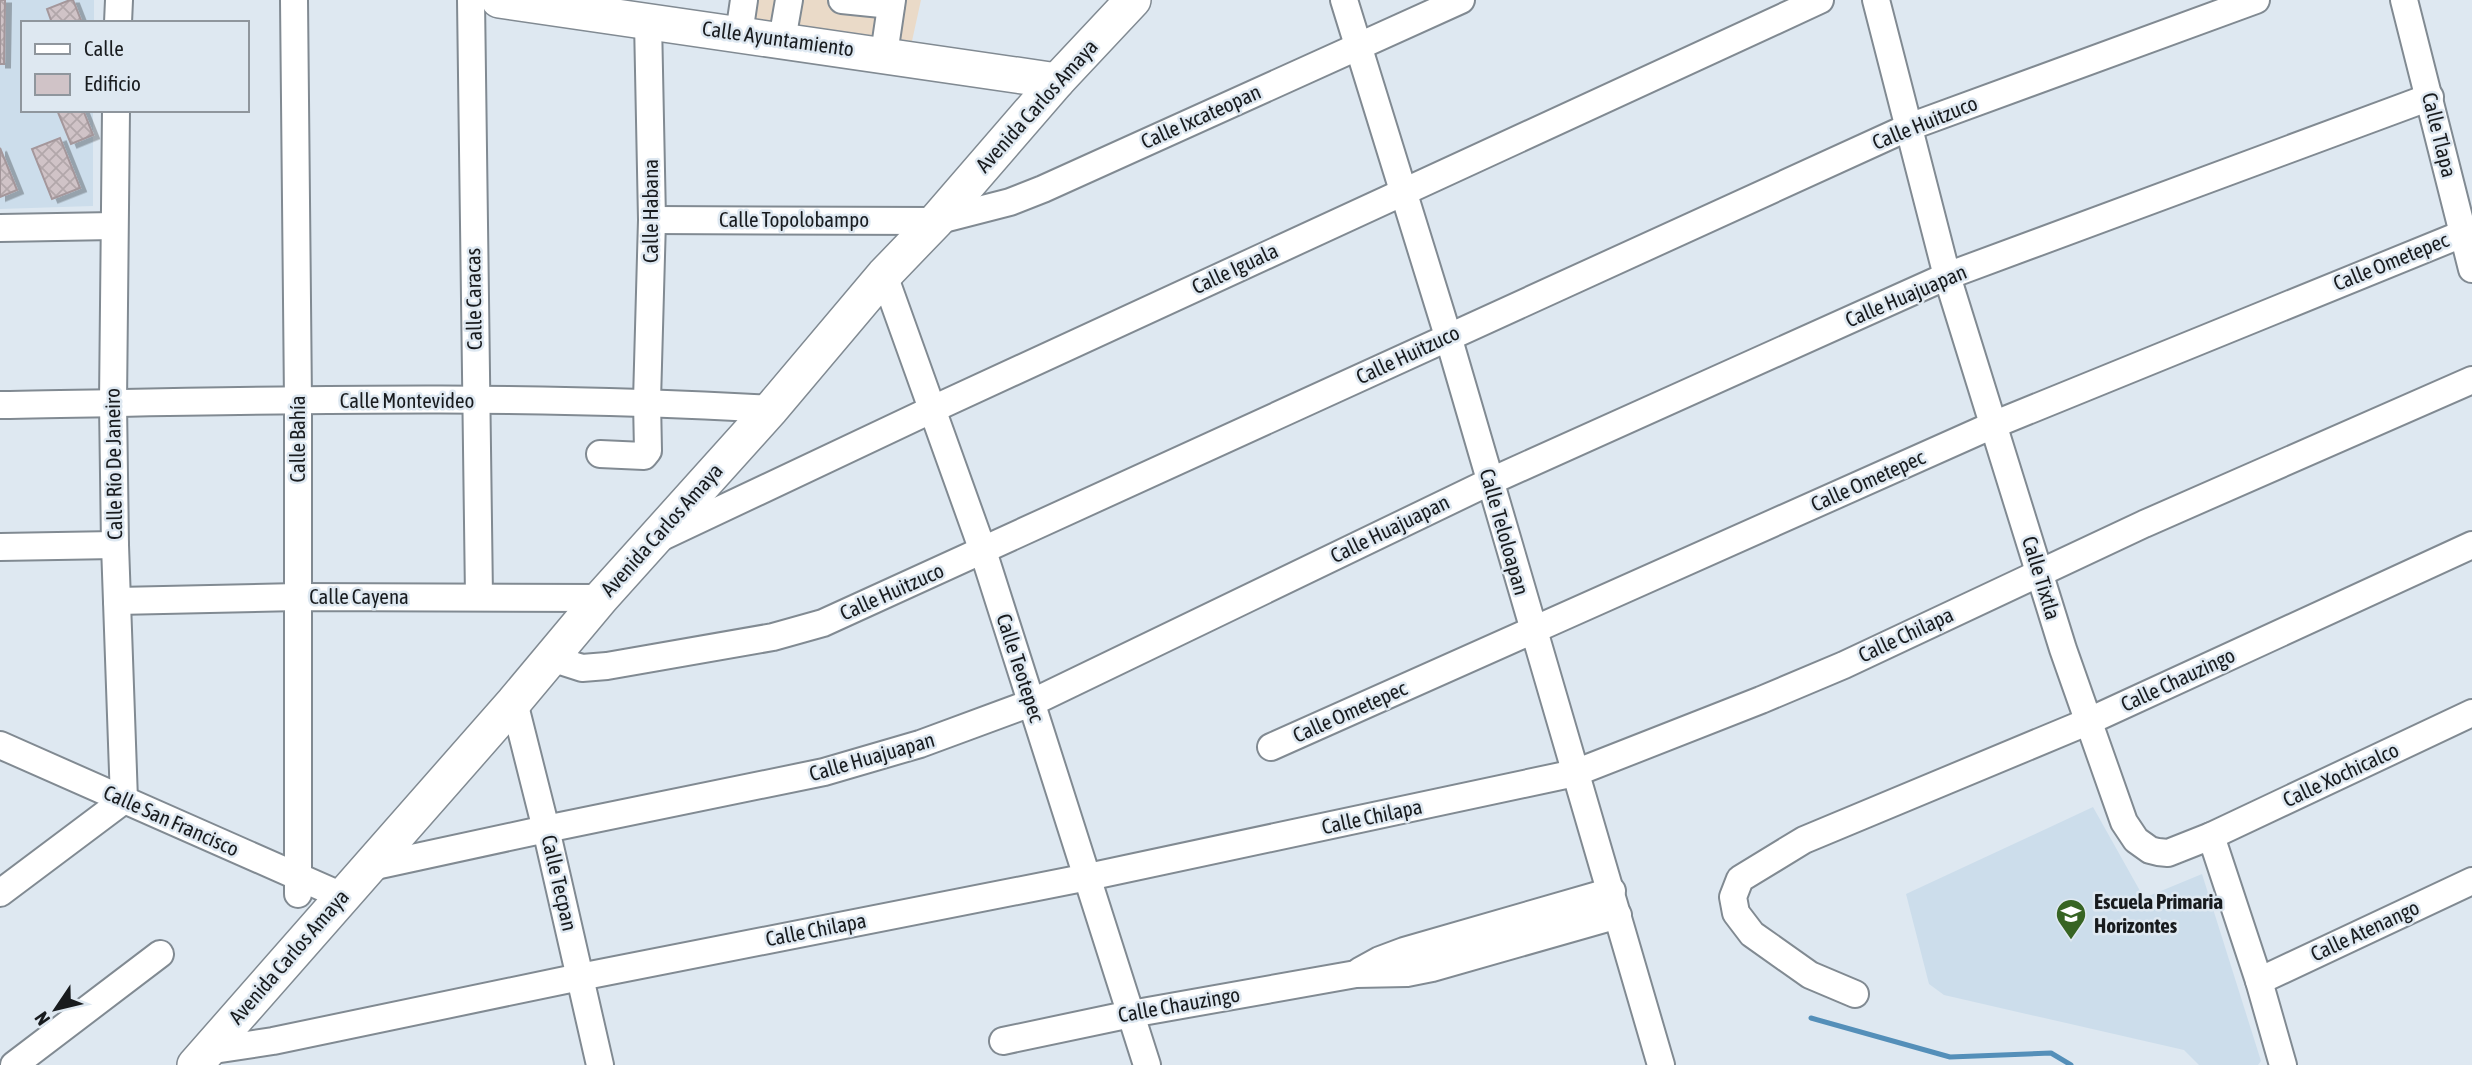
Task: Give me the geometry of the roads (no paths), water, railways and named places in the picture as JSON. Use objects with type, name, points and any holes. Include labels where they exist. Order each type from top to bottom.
[{"type":"main road","name":"Calle Ayuntamiento","points":[[500,0],[648,21],[742,17],[782,40],[1057,81]]},
{"type":"main road","name":"Avenida Carlos Amaya","points":[[201,1058],[514,702],[601,598],[771,409],[884,275],[936,221],[1057,81],[1133,0]]},
{"type":"street","points":[[118,21],[119,0]]},
{"type":"street","name":"Calle Bahía","points":[[294,0],[298,401],[298,886]]},
{"type":"street","name":"Calle Caracas","points":[[471,0],[479,597]]},
{"type":"street","points":[[782,40],[789,0]]},
{"type":"street","points":[[842,0],[891,3],[884,54]]},
{"type":"street","name":"Calle Teloloapan","points":[[1344,0],[1448,336],[1615,903],[1656,1064]]},
{"type":"street","name":"Calle Ixcateopan","points":[[936,221],[1000,205],[1043,188],[1461,0]]},
{"type":"street","name":"Calle Iguala","points":[[651,542],[1820,0]]},
{"type":"street","name":"Calle Tixtla","points":[[1877,0],[1947,276],[2087,722],[2124,822],[2136,840],[2150,850],[2168,853],[2210,836]]},
{"type":"street","name":"Calle Huitzuco","points":[[551,658],[582,668],[607,666],[773,637],[823,623],[1909,127],[2256,0]]},
{"type":"street","name":"Calle Tlapa","points":[[2404,0],[2467,232],[2472,269]]},
{"type":"street","name":"Calle Habana","points":[[600,454],[644,456],[648,453],[652,220],[648,21]]},
{"type":"street","name":"Calle Huajuapan","points":[[366,868],[824,772],[920,744],[1031,703],[1489,482],[1947,276],[2430,97]]},
{"type":"street","name":"Calle Río De Janeiro","points":[[116,112],[113,403],[117,806]]},
{"type":"street","name":"Calle Topolobampo","points":[[652,220],[936,221]]},
{"type":"street","points":[[0,228],[114,226]]},
{"type":"street","name":"Calle Ometepec","points":[[1271,747],[1993,425],[2467,232]]},
{"type":"street","name":"Calle Teotepec","points":[[884,275],[983,551],[1147,1065]]},
{"type":"street","name":"Calle Chilapa","points":[[201,1058],[580,977],[1088,877],[1575,773],[1821,675],[2039,572],[2472,380]]},
{"type":"street","name":"Calle Montevideo","points":[[0,405],[298,401],[647,401],[771,409]]},
{"type":"street","points":[[0,547],[115,545]]},
{"type":"street","name":"Calle Chauzingo","points":[[1855,994],[1810,975],[1752,933],[1736,913],[1734,897],[1740,878],[1804,840],[2087,722],[2472,545]]},
{"type":"street","name":"Calle Cayena","points":[[117,601],[298,597],[601,598]]},
{"type":"street","name":"Calle Tecpan","points":[[514,702],[600,1065]]},
{"type":"street","name":"Calle Xochicalco","points":[[2210,836],[2472,713]]},
{"type":"street","name":"Calle San Francisco","points":[[0,745],[117,806]]},
{"type":"street","name":"Calle San Francisco","points":[[0,762],[117,806],[337,902]]},
{"type":"street","points":[[0,893],[117,806]]},
{"type":"street","points":[[2210,836],[2259,981],[2283,1065]]},
{"type":"street","name":"Calle Atenango","points":[[2259,981],[2472,881]]},
{"type":"street","name":"Calle Chauzingo","points":[[1003,1041],[1131,1014],[1356,974],[1407,973],[1432,968],[1615,903]]},
{"type":"street","points":[[14,1065],[160,954]]},
{"type":"waterway","points":[[1811,1018],[1950,1057],[2051,1053],[2071,1065]]},
{"type":"place","name":"Escuela Primaria Horizontes","points":[[2071,941]]}]
